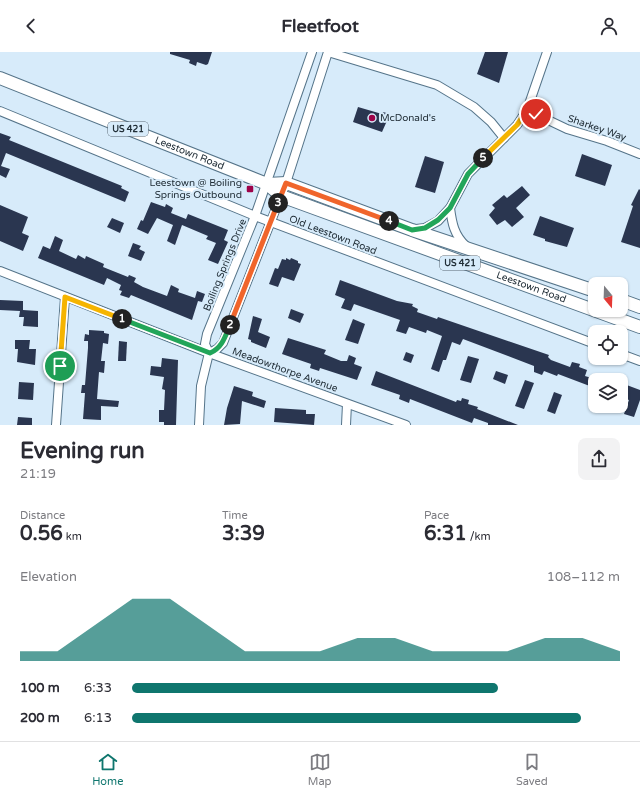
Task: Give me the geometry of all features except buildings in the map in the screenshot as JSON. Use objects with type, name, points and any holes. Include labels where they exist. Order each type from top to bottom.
[{"type":"main road","name":"Leestown Road","points":[[0,78],[267,184],[281,196],[640,327]]},
{"type":"main road","name":"Leestown Road","points":[[267,184],[286,183],[412,230],[469,248],[588,290]]},
{"type":"main road","points":[[628,303],[640,307]]},
{"type":"street","name":"Boiling Springs Drive","points":[[199,425],[201,386],[210,353],[206,344],[207,334],[256,216],[312,52]]},
{"type":"street","points":[[210,353],[223,343],[272,222],[328,52],[437,85],[474,107],[491,122],[504,138]]},
{"type":"street","points":[[412,230],[425,228],[438,220],[450,208],[468,174],[517,125],[527,110],[547,52]]},
{"type":"street","name":"Sharkey Way","points":[[527,110],[567,128],[640,154]]},
{"type":"street","name":"Old Leestown Road","points":[[0,111],[256,216],[588,341]]},
{"type":"street","points":[[450,208],[453,225],[458,238],[469,248]]},
{"type":"street","name":"Meadowthorpe Avenue","points":[[0,271],[210,353],[406,425]]},
{"type":"street","points":[[56,425],[65,297]]},
{"type":"street","points":[[628,357],[640,361]]},
{"type":"street","points":[[346,425],[347,404]]},
{"type":"place","name":"McDonald's","points":[[372,118]]},
{"type":"place","name":"Leestown @ Boiling Springs Outbound","points":[[250,189]]},
{"type":"route","points":[[60,366],[65,297],[210,353],[214,351],[223,343],[269,231],[286,183],[412,230],[425,228],[438,220],[450,208],[468,174],[517,125],[527,110],[536,114]]}]
